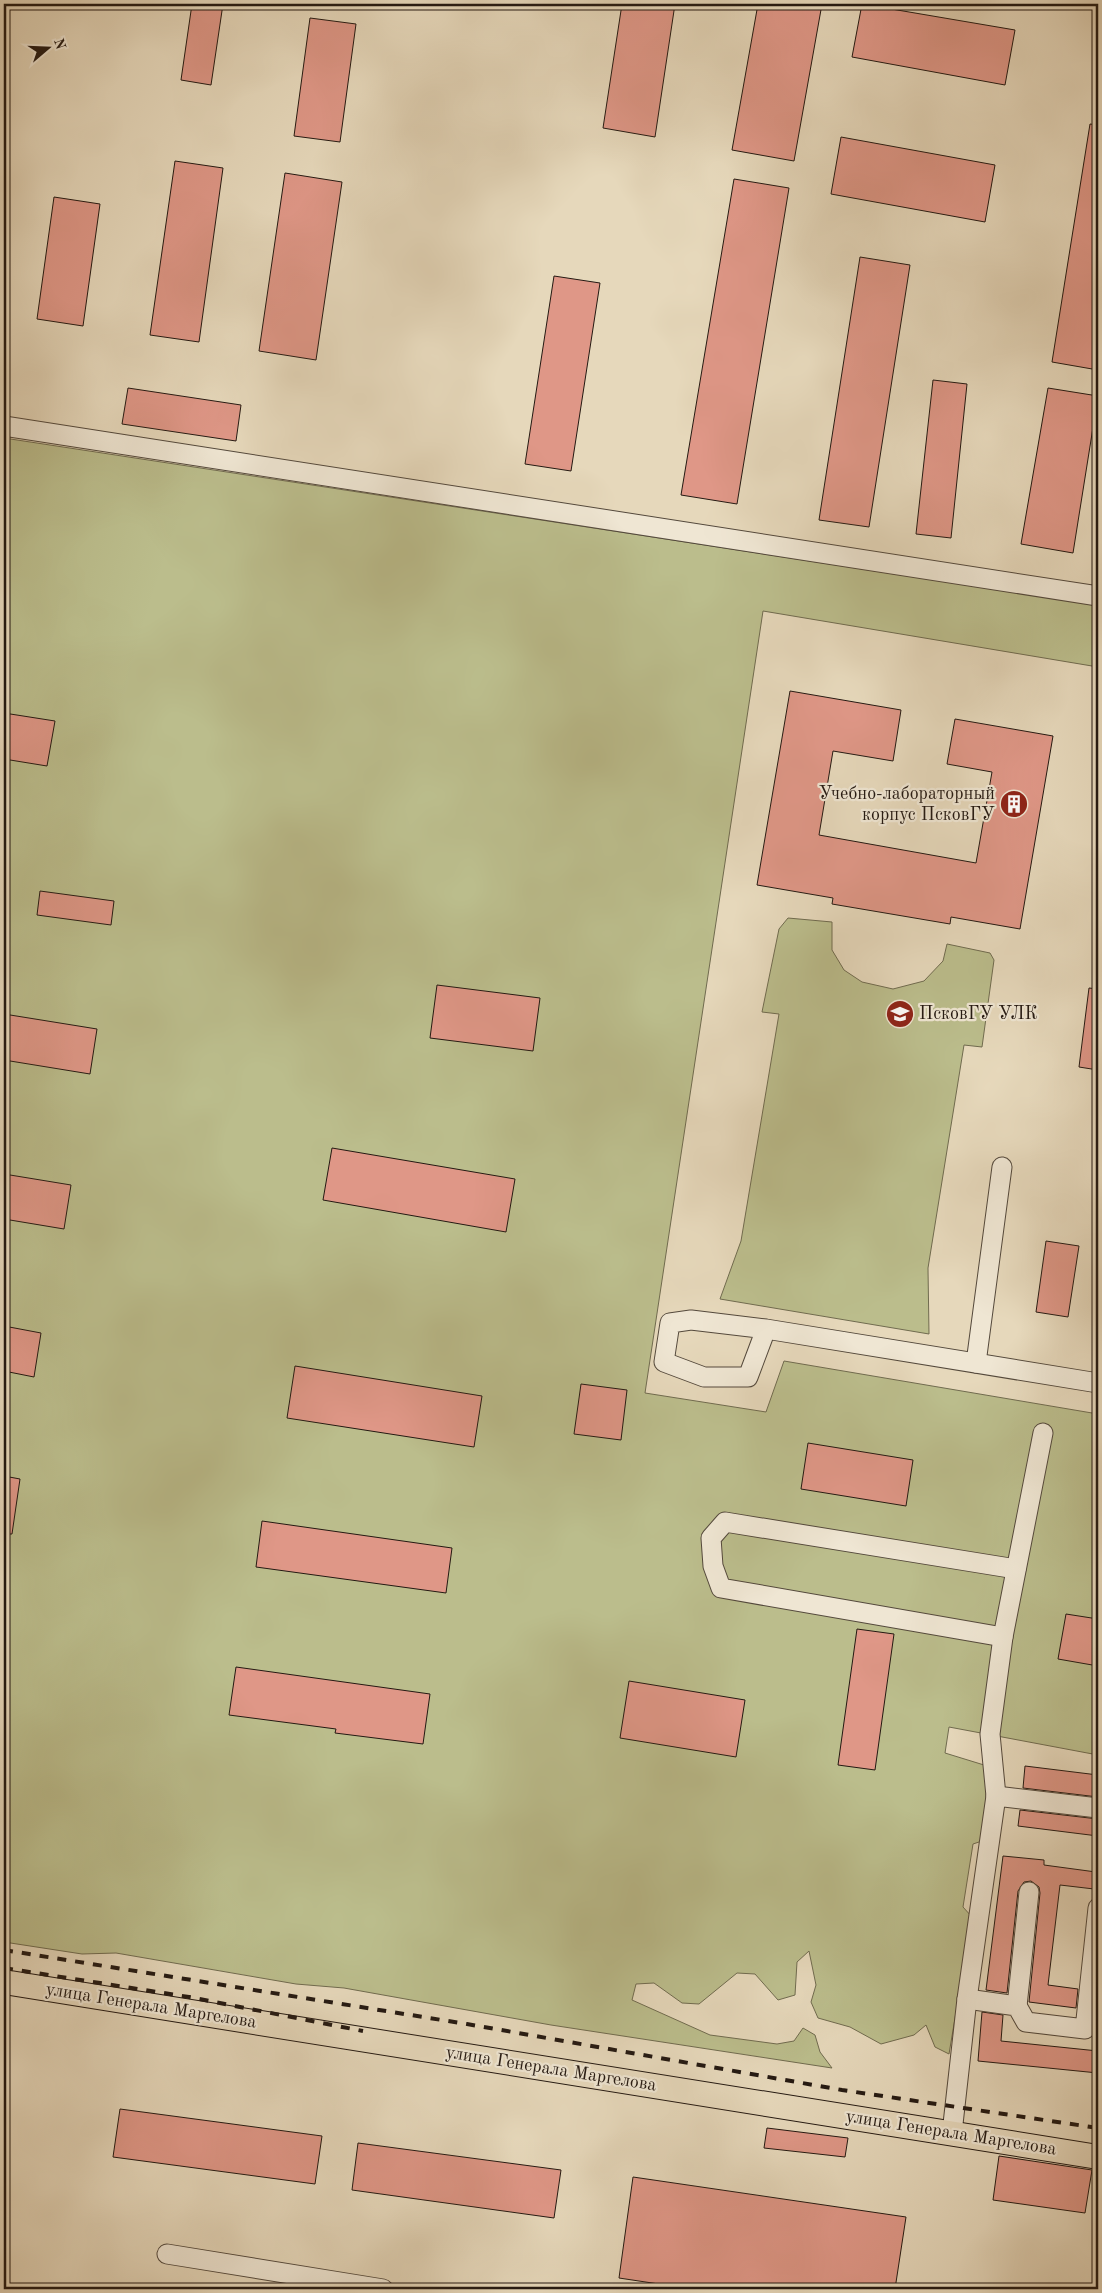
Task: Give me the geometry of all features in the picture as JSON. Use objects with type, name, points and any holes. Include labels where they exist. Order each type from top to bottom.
[{"type":"main road","name":"улица Генерала Маргелова","points":[[4,1982],[1098,2157]]},
{"type":"lane","points":[[4,426],[1098,596]]},
{"type":"lane","points":[[976,1363],[1002,1167]]},
{"type":"lane","points":[[766,1329],[748,1377],[704,1377],[664,1362],[670,1323],[691,1320],[766,1329],[1098,1383]]},
{"type":"lane","points":[[952,2133],[967,1999],[996,1796],[990,1734],[1003,1637],[1043,1433]]},
{"type":"lane","points":[[1003,1637],[721,1588],[713,1566],[711,1538],[725,1522],[1016,1569]]},
{"type":"lane","points":[[996,1796],[1098,1808]]},
{"type":"lane","points":[[1029,1892],[1017,2006],[1026,2022],[1085,2029],[1098,1908]]},
{"type":"lane","points":[[967,1999],[1017,2006]]},
{"type":"lane","points":[[167,2254],[383,2289]]},
{"type":"green space","points":[[4,438],[1098,605],[1098,667],[763,611],[645,1393],[766,1412],[784,1361],[1098,1414],[1098,1755],[949,1727],[945,1753],[984,1765],[992,1796],[985,1840],[973,1844],[963,1907],[972,1917],[949,2054],[935,2047],[926,2025],[914,2035],[881,2044],[850,2027],[818,2018],[811,2002],[816,1985],[809,1951],[797,1962],[795,1995],[778,2000],[755,1974],[737,1973],[699,2004],[682,2003],[654,1983],[636,1984],[632,2000],[710,2035],[777,2044],[794,2041],[803,2028],[815,2035],[820,2052],[832,2068],[551,2025],[344,1988],[296,1984],[116,1953],[82,1954],[4,1942]]},
{"type":"green space","points":[[788,918],[832,922],[832,950],[844,970],[862,982],[893,989],[924,981],[943,961],[947,944],[990,953],[994,960],[982,1047],[964,1045],[928,1268],[929,1334],[720,1299],[741,1241],[779,1014],[762,1012],[779,929]]},
{"type":"building","points":[[192,4],[223,4],[211,85],[181,80]]},
{"type":"building","points":[[622,4],[675,4],[655,137],[603,128]]},
{"type":"building","points":[[758,4],[822,4],[794,161],[732,150]]},
{"type":"building","points":[[862,4],[1015,30],[1005,85],[852,57]]},
{"type":"building","points":[[310,18],[356,24],[340,142],[294,136]]},
{"type":"building","points":[[1090,124],[1098,125],[1098,370],[1052,362]]},
{"type":"building","points":[[841,137],[995,165],[985,222],[831,194]]},
{"type":"building","points":[[175,161],[223,168],[199,342],[150,335]]},
{"type":"building","points":[[285,173],[342,182],[316,360],[259,351]]},
{"type":"building","points":[[734,179],[789,188],[737,504],[681,495]]},
{"type":"building","points":[[54,197],[100,204],[83,326],[37,319]]},
{"type":"building","points":[[860,257],[910,265],[869,527],[819,520]]},
{"type":"building","points":[[554,276],[600,283],[571,471],[525,464]]},
{"type":"building","points":[[933,380],[967,384],[951,538],[916,534]]},
{"type":"building","points":[[128,388],[241,405],[236,441],[122,424]]},
{"type":"building","points":[[1048,388],[1098,396],[1073,553],[1021,544]]},
{"type":"building","name":"Учебно-лабораторный корпус ПсковГУ","points":[[790,691],[901,710],[893,761],[833,751],[819,835],[976,863],[992,772],[947,764],[955,719],[1053,736],[1020,929],[951,917],[950,924],[832,904],[833,898],[757,885]]},
{"type":"building","points":[[4,713],[55,721],[47,766],[4,759]]},
{"type":"building","points":[[40,891],[114,901],[111,925],[37,915]]},
{"type":"building","points":[[437,985],[540,998],[533,1051],[430,1038]]},
{"type":"building","points":[[1089,988],[1098,989],[1098,1070],[1079,1067]]},
{"type":"building","points":[[4,1014],[97,1029],[90,1074],[4,1060]]},
{"type":"building","points":[[332,1148],[515,1179],[506,1232],[323,1200]]},
{"type":"building","points":[[4,1174],[71,1185],[64,1229],[4,1219]]},
{"type":"building","points":[[1046,1241],[1079,1246],[1068,1317],[1036,1312]]},
{"type":"building","points":[[4,1326],[41,1333],[34,1377],[4,1371]]},
{"type":"building","points":[[295,1366],[482,1396],[474,1447],[287,1418]]},
{"type":"building","points":[[581,1384],[627,1390],[621,1440],[574,1434]]},
{"type":"building","points":[[808,1443],[913,1460],[906,1506],[801,1489]]},
{"type":"building","points":[[4,1476],[20,1479],[12,1534],[4,1534]]},
{"type":"building","points":[[262,1521],[452,1548],[446,1593],[256,1567]]},
{"type":"building","points":[[1066,1614],[1098,1619],[1098,1666],[1058,1659]]},
{"type":"building","points":[[857,1629],[894,1634],[875,1770],[838,1765]]},
{"type":"building","points":[[236,1667],[430,1694],[423,1744],[335,1733],[336,1729],[229,1715]]},
{"type":"building","points":[[629,1681],[745,1700],[736,1757],[620,1738]]},
{"type":"building","points":[[1025,1766],[1098,1775],[1098,1797],[1023,1788]]},
{"type":"building","points":[[1020,1810],[1098,1819],[1098,1836],[1018,1826]]},
{"type":"building","points":[[1003,1856],[1044,1860],[1044,1865],[1096,1872],[1094,1889],[1060,1885],[1048,1985],[1078,1989],[1076,2008],[1029,2002],[1040,1893],[1039,1887],[1031,1881],[1024,1882],[1018,1891],[1007,1993],[986,1990]]},
{"type":"building","points":[[982,2012],[1003,2015],[1001,2041],[1098,2051],[1098,2073],[978,2061]]},
{"type":"building","points":[[120,2109],[322,2136],[315,2184],[113,2157]]},
{"type":"building","points":[[767,2128],[848,2138],[845,2157],[764,2148]]},
{"type":"building","points":[[358,2143],[561,2170],[554,2218],[352,2190]]},
{"type":"building","points":[[999,2156],[1092,2170],[1085,2213],[993,2200]]},
{"type":"building","points":[[633,2177],[906,2217],[895,2289],[692,2289],[619,2278]]},
{"type":"railway","points":[[4,1950],[467,2024],[842,2090],[1098,2128]]},
{"type":"railway","points":[[4,1968],[189,1997],[363,2031]]},
{"type":"place","name":"Учебно-лабораторный корпус ПсковГУ","points":[[1014,804]]},
{"type":"place","name":"ПсковГУ УЛК","points":[[900,1014]]}]
